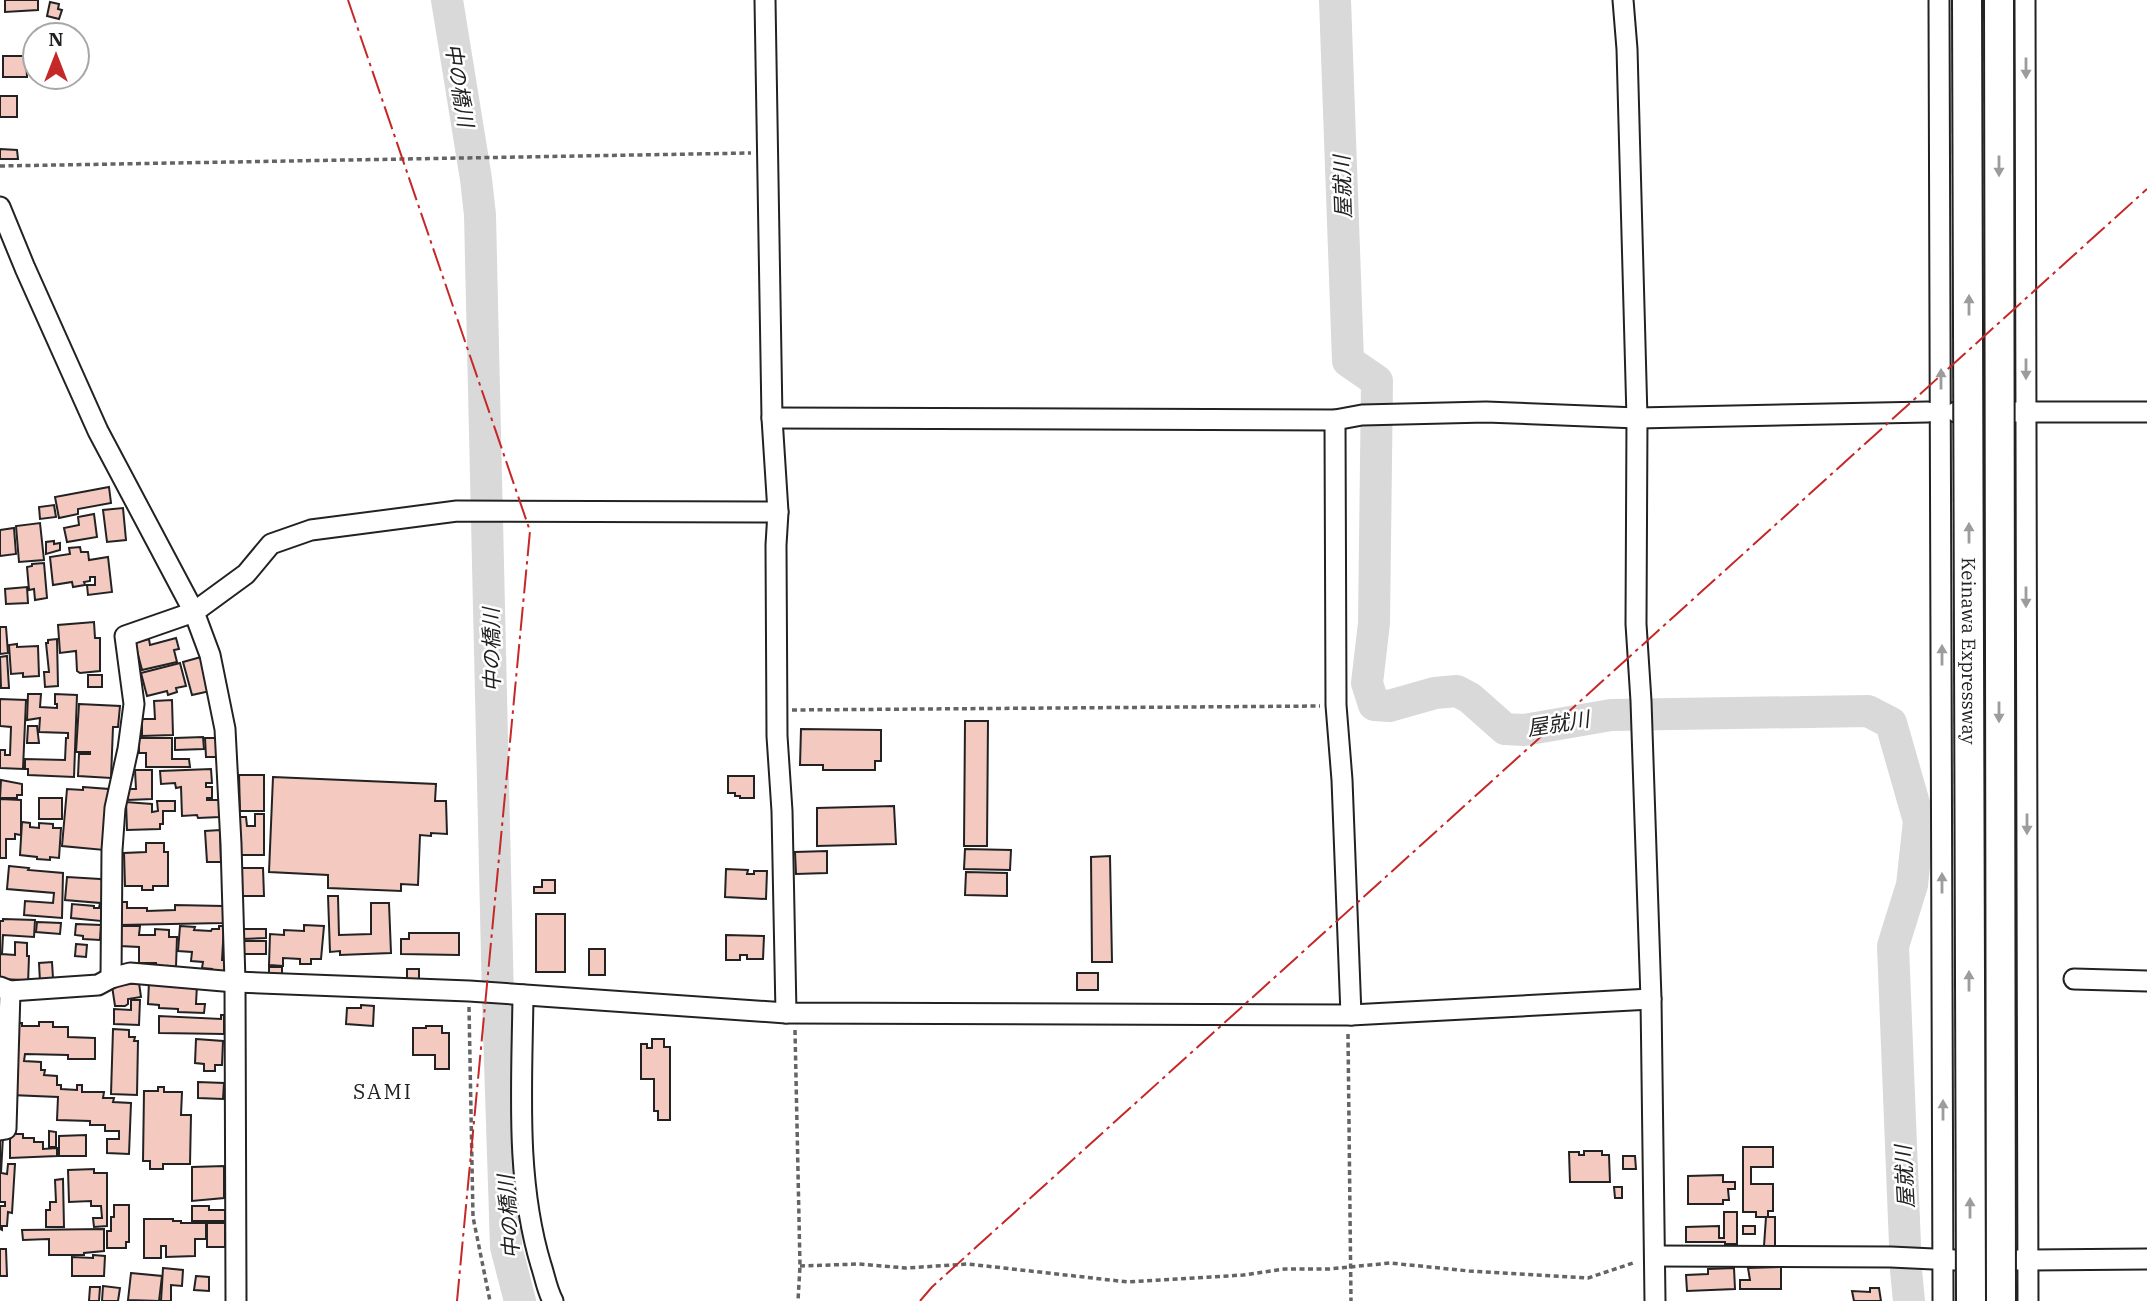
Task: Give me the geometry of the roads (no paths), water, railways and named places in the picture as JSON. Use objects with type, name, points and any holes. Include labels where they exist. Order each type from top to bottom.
[{"type":"highway","name":"Keinawa Expressway","points":[[1967,0],[1971,1301]]},
{"type":"highway","name":"Keinawa Expressway","points":[[1999,0],[2001,1301]]},
{"type":"street","points":[[765,0],[772,418],[778,512],[777,710],[790,1013]]},
{"type":"street","points":[[1623,0],[1627,49],[1637,418],[1636,624],[1642,701],[1651,999],[1655,1301]]},
{"type":"street","points":[[1939,0],[1934,412],[1943,1301]]},
{"type":"street","points":[[2025,0],[2028,1301]]},
{"type":"street","points":[[0,207],[98,431],[194,612],[211,654],[225,729],[235,982],[236,1301]]},
{"type":"street","points":[[772,418],[1335,420],[1363,415],[1486,412],[1637,418],[1934,412],[2147,412]]},
{"type":"street","points":[[1335,420],[1336,705],[1342,780],[1349,1015]]},
{"type":"street","points":[[111,978],[115,808],[128,750],[134,704],[125,636],[194,612],[246,574],[271,544],[311,530],[457,511],[778,512]]},
{"type":"street","points":[[0,1130],[6,1129],[5,989],[98,985],[130,973],[235,982],[469,991],[790,1013],[1349,1015],[1651,999]]},
{"type":"street","points":[[2074,979],[2147,981]]},
{"type":"street","points":[[523,995],[522,1124],[527,1196],[535,1245],[553,1301]]},
{"type":"street","points":[[1655,1256],[2147,1259]]},
{"type":"waterway","name":"中の橋川","points":[[447,0],[480,215],[506,1247],[520,1301]]},
{"type":"waterway","name":"屋就川","points":[[1335,0],[1348,361],[1377,381],[1374,623],[1367,683],[1374,705],[1389,706],[1435,693],[1457,691],[1470,698],[1505,729],[1524,730],[1611,715],[1868,711],[1891,723],[1919,821],[1912,885],[1893,946],[1909,1301]]},
{"type":"district","name":"SAMI","points":[[383,1091]]}]
